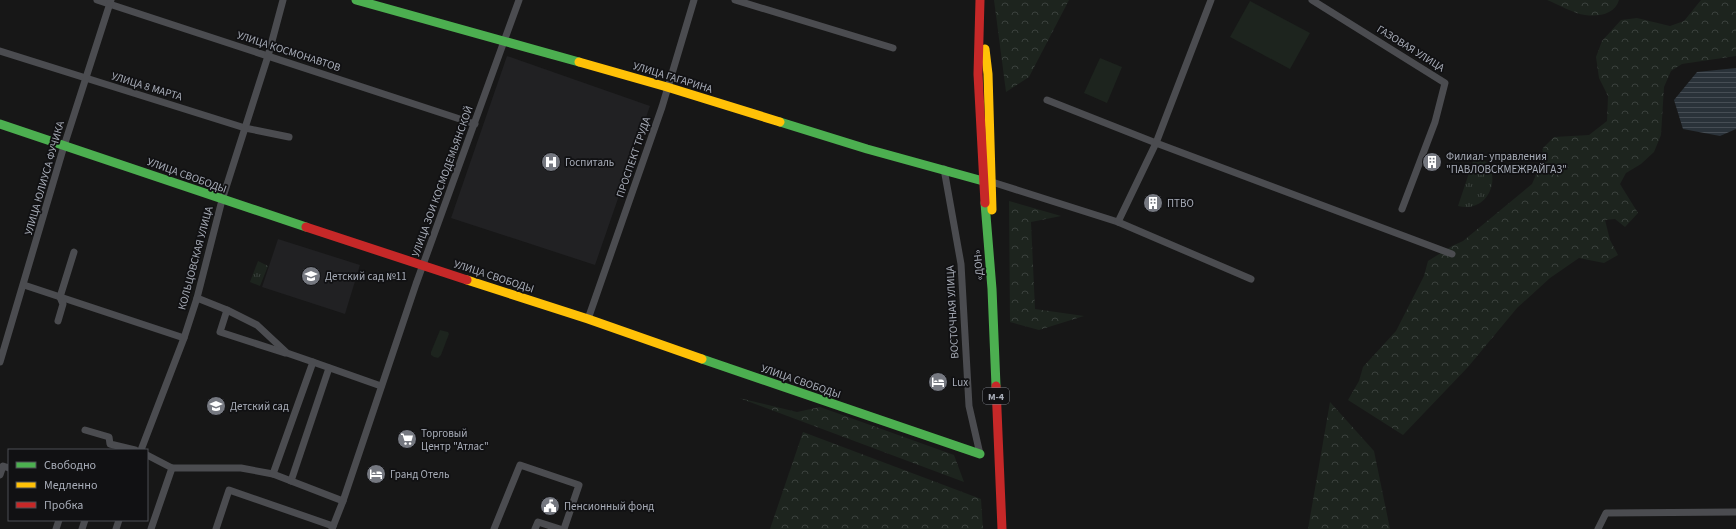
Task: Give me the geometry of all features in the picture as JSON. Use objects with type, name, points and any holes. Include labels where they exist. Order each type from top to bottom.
[{"type":"street","name":"УЛИЦА КОСМОНАВТОВ","points":[[97,0],[111,2],[268,56],[475,124]]},
{"type":"street","name":"КОЛЬЦОВСКАЯ УЛИЦА","points":[[141,449],[184,338],[197,298],[222,200],[268,56],[283,0]]},
{"type":"street","name":"УЛИЦА ГАГАРИНА","points":[[356,0],[667,87],[866,149],[987,181]]},
{"type":"street","name":"УЛИЦА ЗОИ КОСМОДЕМЬЯНСКОЙ","points":[[332,528],[343,501],[423,265],[519,0]]},
{"type":"street","name":"ПРОСПЕКТ ТРУДА","points":[[588,319],[662,107],[694,0]]},
{"type":"street","points":[[735,0],[894,48]]},
{"type":"street","name":"«ДОН»","points":[[980,0],[988,74],[987,181],[1002,529]]},
{"type":"street","points":[[1118,222],[1156,143],[1211,0]]},
{"type":"street","name":"ГАЗОВАЯ УЛИЦА","points":[[1312,0],[1445,83],[1435,122],[1402,209]]},
{"type":"street","name":"УЛИЦА ЮЛИУСА ФУЧИКА","points":[[0,362],[64,146],[111,2]]},
{"type":"street","name":"УЛИЦА 8 МАРТА","points":[[0,51],[245,128],[289,137]]},
{"type":"street","points":[[1047,100],[1156,143],[1452,254]]},
{"type":"street","name":"УЛИЦА СВОБОДЫ","points":[[0,124],[184,184],[222,200],[588,319],[772,384],[980,454]]},
{"type":"street","name":"ВОСТОЧНАЯ УЛИЦА","points":[[944,169],[961,264],[969,406],[980,454]]},
{"type":"street","points":[[987,181],[1118,222],[1251,279]]},
{"type":"street","points":[[58,321],[63,304],[60,297],[74,252]]},
{"type":"street","points":[[24,285],[184,338]]},
{"type":"street","points":[[197,298],[227,310],[257,325],[287,353]]},
{"type":"street","points":[[227,310],[220,332],[287,353],[382,386]]},
{"type":"street","points":[[273,474],[312,362]]},
{"type":"street","points":[[291,481],[328,368]]},
{"type":"street","points":[[85,430],[109,437],[108,447],[126,449]]},
{"type":"street","points":[[148,456],[172,468],[242,468],[273,474],[343,501]]},
{"type":"street","points":[[494,529],[520,465],[579,485],[564,529]]},
{"type":"street","points":[[0,475],[4,466]]},
{"type":"street","points":[[151,529],[172,468]]},
{"type":"street","points":[[216,529],[229,490],[332,528]]},
{"type":"street","points":[[1598,529],[1606,513],[1736,512]]},
{"type":"street","points":[[535,529],[538,522],[560,529]]},
{"type":"shaded area","name":"Госпиталь","points":[[507,56],[650,106],[595,265],[451,218]]},
{"type":"shaded area","points":[[1736,68],[1736,129],[1720,136],[1683,129],[1674,100],[1697,72]]},
{"type":"shaded area","name":"Детский сад №11","points":[[278,239],[360,265],[345,314],[262,287]]},
{"type":"green space","points":[[994,0],[1069,0],[1029,77],[1006,92]]},
{"type":"green space","points":[[1547,0],[1619,0],[1614,9],[1606,14],[1590,16],[1576,13]]},
{"type":"green space","points":[[1701,0],[1736,0],[1736,56],[1682,64],[1671,71],[1664,87],[1661,135],[1654,152],[1641,164],[1626,173],[1620,184],[1638,213],[1625,227],[1615,219],[1605,220],[1610,240],[1618,255],[1604,263],[1579,258],[1550,278],[1517,308],[1468,367],[1403,435],[1348,400],[1359,381],[1363,367],[1396,331],[1424,276],[1428,261],[1463,241],[1532,184],[1541,163],[1543,148],[1554,137],[1589,135],[1607,121],[1608,96],[1599,78],[1596,57],[1602,41],[1621,20],[1637,18],[1670,26],[1684,21]]},
{"type":"green space","points":[[1250,1],[1310,33],[1290,69],[1230,37]]},
{"type":"green space","points":[[1100,58],[1122,67],[1107,103],[1084,93]]},
{"type":"green space","points":[[1475,155],[1485,161],[1490,169],[1492,179],[1491,188],[1486,197],[1479,204],[1470,207],[1458,206]]},
{"type":"green space","points":[[1009,201],[1061,216],[1031,222],[1035,309],[1084,316],[1039,330],[1010,322]]},
{"type":"green space","points":[[258,261],[268,266],[260,286],[250,282]]},
{"type":"green space","points":[[440,330],[448,332],[449,334],[441,355],[438,358],[431,355],[431,352]]},
{"type":"green space","points":[[739,398],[797,412],[820,407],[954,455],[964,482]]},
{"type":"green space","points":[[1330,402],[1374,451],[1390,529],[1308,529]]},
{"type":"green space","points":[[803,432],[981,499],[983,529],[770,529]]},
{"type":"traffic: fast","points":[[356,0],[579,62]]},
{"type":"traffic: fast","points":[[780,122],[867,149],[983,181]]},
{"type":"traffic: fast","points":[[0,124],[306,227]]},
{"type":"traffic: fast","points":[[985,203],[992,289],[996,386]]},
{"type":"traffic: fast","points":[[702,359],[980,454]]},
{"type":"traffic: slow","points":[[985,49],[988,74],[992,210]]},
{"type":"traffic: slow","points":[[579,62],[667,87],[780,122]]},
{"type":"traffic: slow","points":[[467,280],[588,319],[702,359]]},
{"type":"traffic: jam","points":[[980,0],[978,74],[985,203]]},
{"type":"traffic: jam","points":[[306,227],[467,280]]},
{"type":"traffic: jam","points":[[996,386],[1002,529]]},
{"type":"place","name":"Госпиталь","points":[[551,162]]},
{"type":"place","name":"Филиал- управления \"ПАВЛОВСКМЕЖРАЙГАЗ\"","points":[[1432,162]]},
{"type":"place","name":"ПТВО","points":[[1153,203]]},
{"type":"place","name":"Детский сад №11","points":[[311,276]]},
{"type":"place","name":"Lux","points":[[938,382]]},
{"type":"place","name":"Детский сад","points":[[216,406]]},
{"type":"place","name":"Торговый Центр \"Атлас\"","points":[[407,439]]},
{"type":"place","name":"Гранд Отель","points":[[376,474]]},
{"type":"place","name":"Пенсионный фонд","points":[[550,506]]}]
